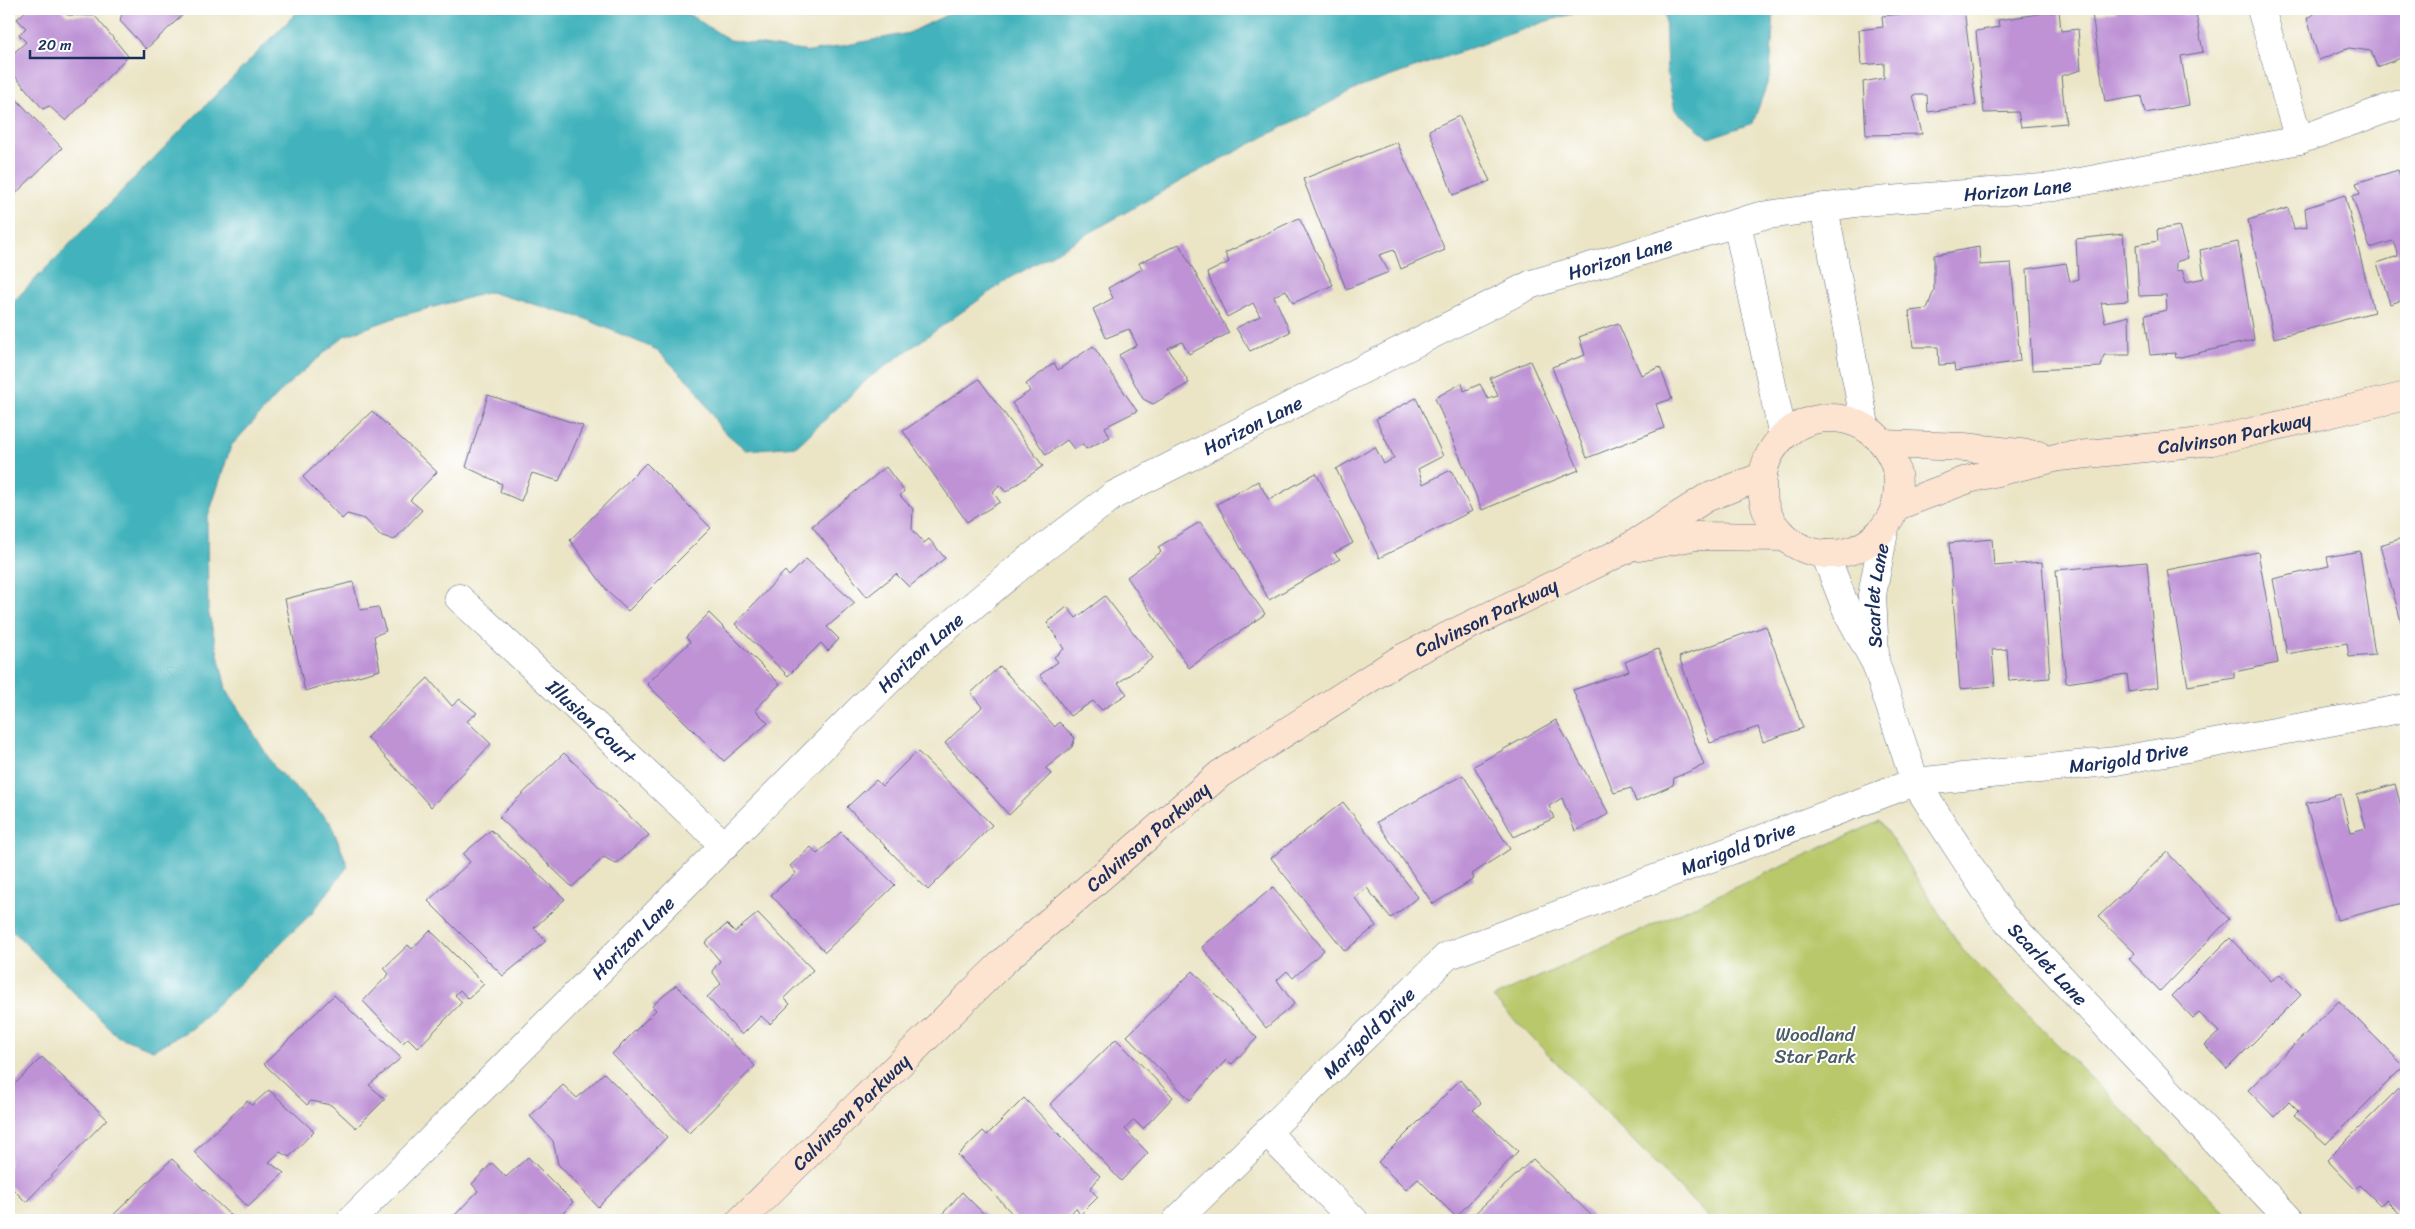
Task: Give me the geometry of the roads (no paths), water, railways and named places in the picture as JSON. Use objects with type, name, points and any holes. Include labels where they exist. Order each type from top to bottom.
[{"type":"main road","name":"Calvinson Parkway","points":[[1890,517],[1969,479],[2059,457],[2212,441],[2406,396]]},
{"type":"main road","points":[[1824,418],[1846,420],[1864,425],[1884,444],[1894,462],[1899,484],[1890,517],[1868,542],[1848,552],[1825,554],[1803,549],[1784,537],[1770,519],[1763,498],[1763,476],[1770,455],[1784,436],[1802,424],[1824,418]]},
{"type":"main road","name":"Calvinson Parkway","points":[[1884,444],[1964,447],[2059,457]]},
{"type":"main road","name":"Calvinson Parkway","points":[[741,1220],[1005,960],[1220,774],[1402,658],[1623,551],[1706,498],[1763,476]]},
{"type":"main road","name":"Calvinson Parkway","points":[[1623,551],[1696,536],[1784,537]]},
{"type":"street","points":[[2261,9],[2299,140]]},
{"type":"street","name":"Horizon Lane","points":[[351,1220],[914,655],[1024,563],[1114,495],[1532,284],[1760,216],[1864,202],[2054,187],[2299,140],[2406,102]]},
{"type":"street","points":[[1824,207],[1864,425]]},
{"type":"street","points":[[1737,223],[1784,436]]},
{"type":"street","name":"Scarlet Lane","points":[[1876,664],[1872,595],[1890,517]]},
{"type":"street","name":"Scarlet Lane","points":[[1825,554],[1848,613],[1876,664],[1915,782],[2001,914],[2290,1220]]},
{"type":"street","name":"Illusion Court","points":[[460,598],[725,846]]},
{"type":"street","name":"Marigold Drive","points":[[1177,1220],[1447,956],[1915,782],[2116,761],[2406,708]]},
{"type":"street","points":[[1267,1133],[1354,1220]]},
{"type":"water","points":[[300,9],[680,9],[730,40],[810,52],[909,33],[959,9],[1590,9],[1544,22],[1358,88],[1193,174],[1007,280],[870,377],[797,446],[746,450],[720,428],[697,390],[657,350],[586,319],[490,292],[400,316],[344,336],[285,387],[231,446],[207,520],[208,610],[226,689],[275,768],[330,822],[348,866],[312,913],[193,1028],[153,1050],[117,1036],[9,927],[9,306]]},
{"type":"water","points":[[1665,9],[1774,9],[1770,75],[1753,123],[1709,138],[1675,110],[1667,73]]},
{"type":"park label","name":"Woodland Star Park","points":[[1815,1045]]}]
